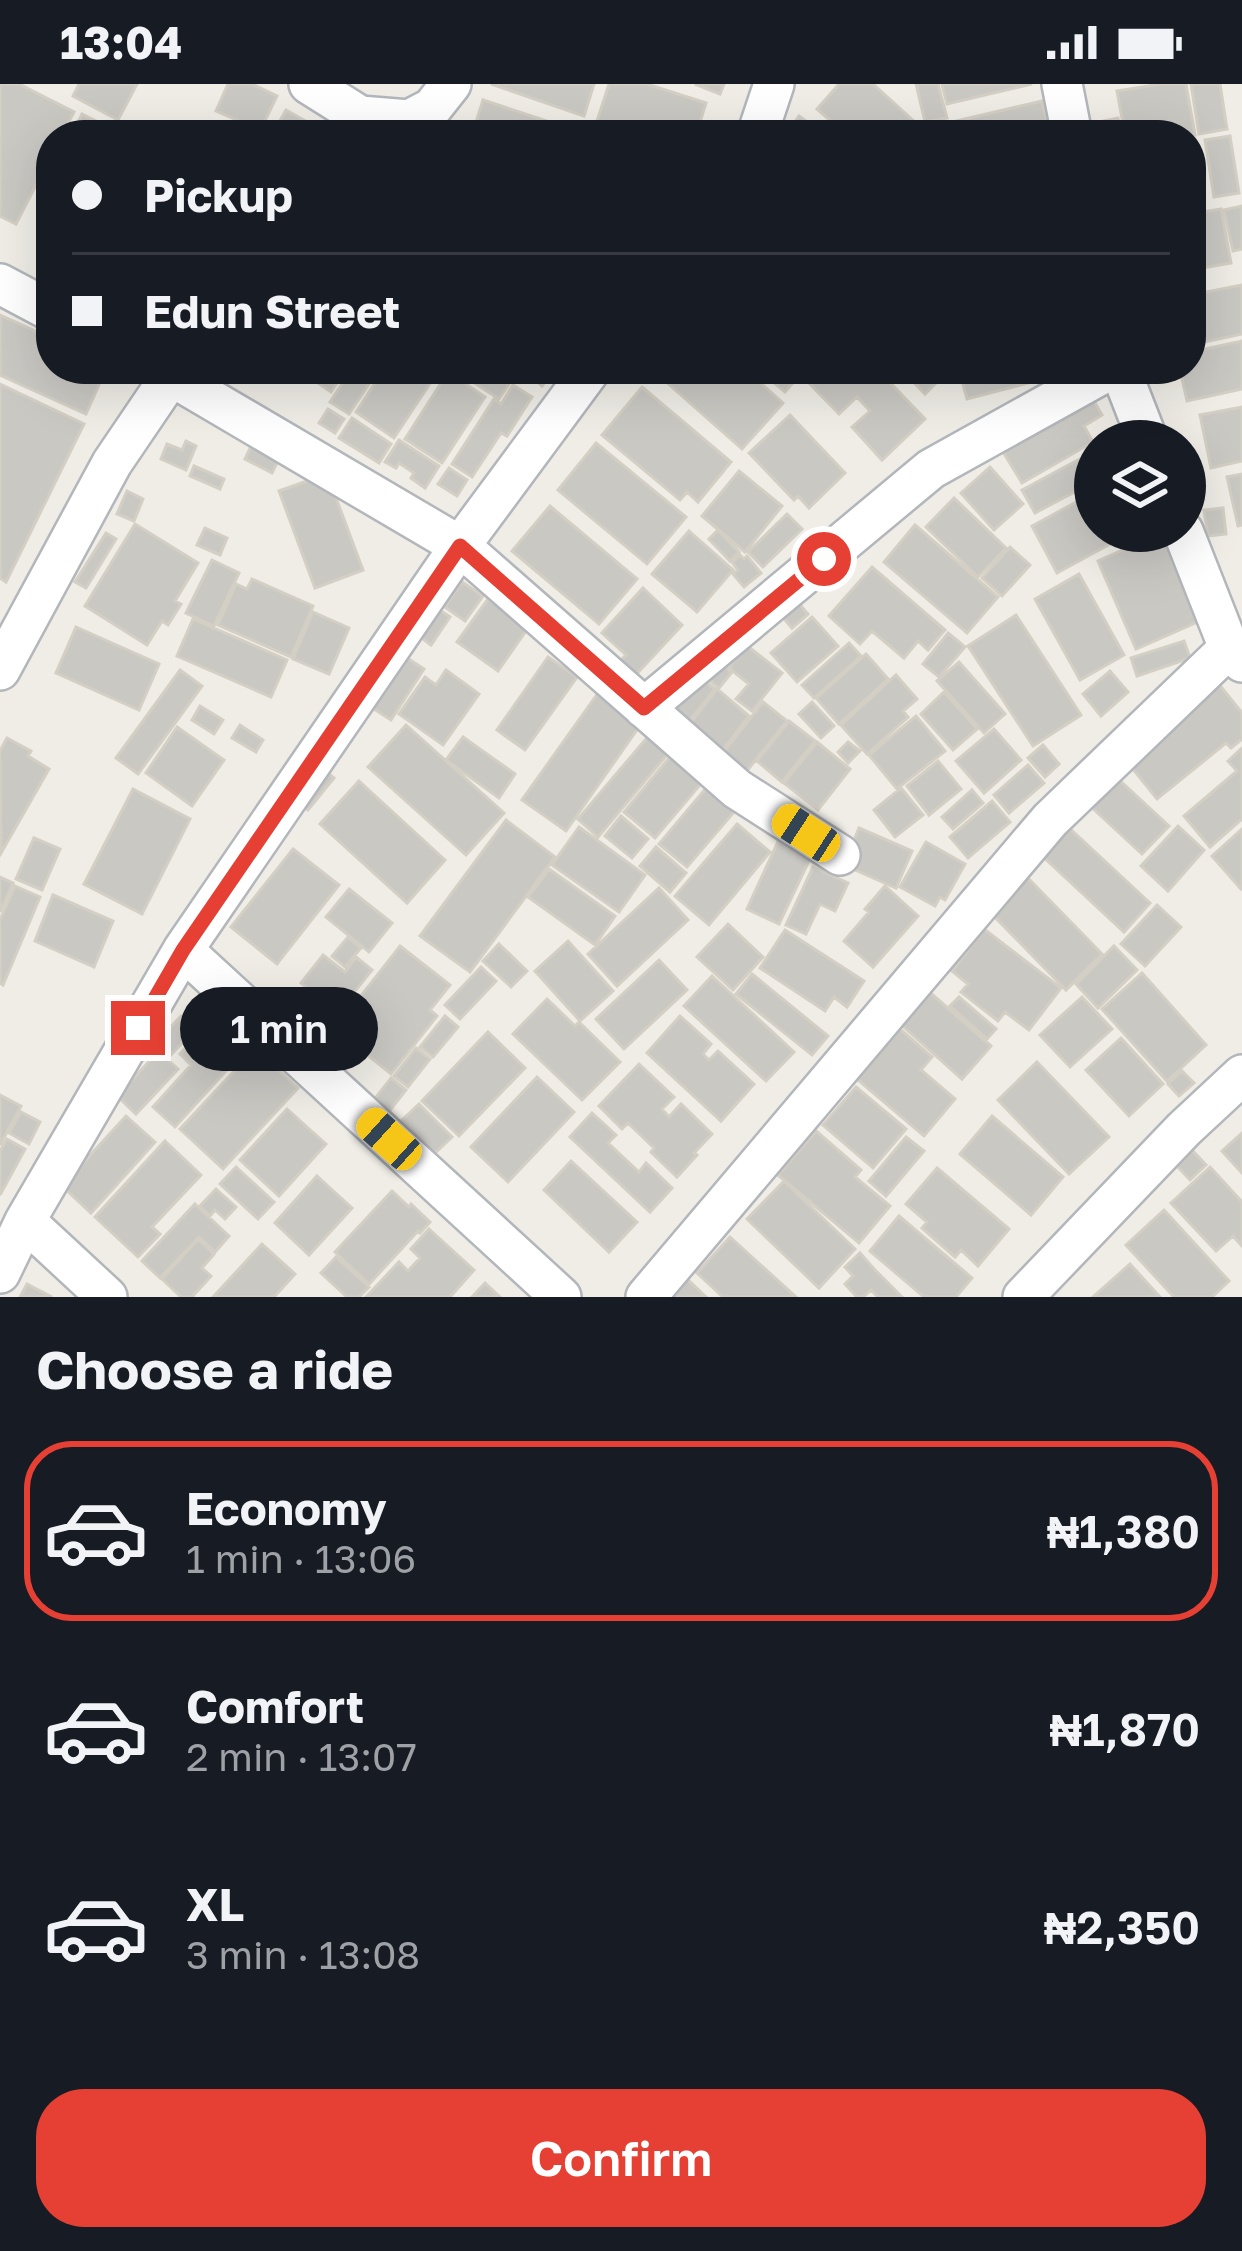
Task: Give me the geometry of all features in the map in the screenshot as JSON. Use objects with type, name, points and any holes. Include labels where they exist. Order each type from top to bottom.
[{"type":"street","points":[[308,84],[360,116],[409,120],[433,108],[451,84]]},
{"type":"street","points":[[762,120],[774,84]]},
{"type":"street","points":[[1062,84],[1069,120]]},
{"type":"street","points":[[0,284],[36,303]]},
{"type":"street","points":[[0,670],[158,384]]},
{"type":"street","points":[[185,384],[460,546],[737,789],[840,855]]},
{"type":"street","points":[[0,1273],[25,1221],[183,950],[460,546],[579,384]]},
{"type":"street","points":[[644,708],[931,469],[1087,384]]},
{"type":"street","points":[[1122,384],[1138,420]]},
{"type":"street","points":[[646,1297],[1050,820],[1235,655],[1192,552]]},
{"type":"street","points":[[183,950],[561,1297]]},
{"type":"street","points":[[1023,1297],[1184,1129],[1242,1076]]},
{"type":"street","points":[[25,1221],[107,1297]]},
{"type":"building","points":[[0,84],[19,84],[74,112],[70,120],[36,120],[36,185],[16,224],[0,216]]},
{"type":"building","points":[[79,84],[137,84],[118,120],[73,96]]},
{"type":"building","points":[[228,84],[252,84],[277,96],[265,120],[237,120],[216,111]]},
{"type":"building","points":[[491,84],[594,84],[584,116]]},
{"type":"building","points":[[609,84],[647,84],[706,103],[701,120],[597,120]]},
{"type":"building","points":[[695,84],[724,84],[720,94]]},
{"type":"building","points":[[839,84],[873,84],[913,120],[830,120],[817,109]]},
{"type":"building","points":[[916,84],[938,84],[947,118],[925,120]]},
{"type":"building","points":[[942,84],[1032,84],[947,104]]},
{"type":"building","points":[[1186,84],[1192,120],[1122,120],[1117,91]]},
{"type":"building","points":[[1191,84],[1220,84],[1227,129],[1206,133],[1206,120],[1197,120]]},
{"type":"building","points":[[483,100],[544,120],[477,120]]},
{"type":"building","points":[[1042,101],[1047,120],[961,120]]},
{"type":"building","points":[[286,110],[304,120],[280,120]]},
{"type":"building","points":[[1230,136],[1239,193],[1214,197],[1206,140]]},
{"type":"building","points":[[1242,206],[1242,249],[1233,251],[1224,210]]},
{"type":"building","points":[[1221,209],[1231,263],[1206,267],[1206,212]]},
{"type":"building","points":[[1242,285],[1242,334],[1206,342],[1206,292]]},
{"type":"building","points":[[0,315],[36,331],[36,384],[99,384],[86,414],[0,375]]},
{"type":"building","points":[[1242,341],[1242,389],[1187,401],[1183,384],[1206,384],[1206,349]]},
{"type":"building","points":[[0,384],[84,424],[6,582],[0,578]]},
{"type":"building","points":[[342,384],[369,384],[349,414],[330,402]]},
{"type":"building","points":[[374,384],[430,384],[394,438],[356,412]]},
{"type":"building","points":[[440,384],[466,384],[485,397],[442,463],[405,439]]},
{"type":"building","points":[[476,384],[509,384],[499,399]]},
{"type":"building","points":[[669,384],[762,384],[783,403],[742,449]]},
{"type":"building","points":[[810,384],[891,384],[925,419],[882,460],[852,427],[870,411],[857,397],[839,414]]},
{"type":"building","points":[[915,384],[935,384],[925,394]]},
{"type":"building","points":[[963,384],[1024,384],[967,399]]},
{"type":"building","points":[[513,385],[532,397],[472,477],[452,464],[494,399],[501,404]]},
{"type":"building","points":[[642,387],[731,462],[698,502],[687,492],[680,500],[602,435]]},
{"type":"building","points":[[1090,394],[1102,415],[1074,420],[1074,453],[1022,483],[1000,447]]},
{"type":"building","points":[[1242,407],[1242,461],[1211,468],[1206,420],[1200,415]]},
{"type":"building","points":[[328,409],[344,419],[335,433],[319,423]]},
{"type":"building","points":[[790,415],[845,473],[809,508],[798,496],[794,500],[749,453]]},
{"type":"building","points":[[352,418],[391,444],[379,463],[339,438]]},
{"type":"building","points":[[399,440],[439,466],[425,488],[399,463],[396,468],[385,462]]},
{"type":"building","points":[[186,441],[196,446],[186,470],[161,459],[167,444],[182,450]]},
{"type":"building","points":[[596,443],[686,517],[647,564],[558,490]]},
{"type":"building","points":[[252,444],[280,457],[272,473],[245,459]]},
{"type":"building","points":[[1074,462],[1074,492],[1035,513],[1022,490]]},
{"type":"building","points":[[194,466],[224,479],[220,489],[190,476]]},
{"type":"building","points":[[990,467],[1023,504],[994,530],[961,493]]},
{"type":"building","points":[[449,468],[467,480],[457,496],[438,484]]},
{"type":"building","points":[[739,471],[782,506],[745,552],[702,516]]},
{"type":"building","points":[[327,474],[363,570],[315,588],[279,491]]},
{"type":"building","points":[[1242,474],[1242,525],[1238,526],[1227,477]]},
{"type":"building","points":[[127,491],[143,499],[134,521],[117,514]]},
{"type":"building","points":[[954,498],[1006,548],[978,577],[926,527]]},
{"type":"building","points":[[1074,503],[1074,552],[1096,552],[1057,573],[1032,526]]},
{"type":"building","points":[[550,506],[637,579],[599,624],[512,551]]},
{"type":"building","points":[[1223,508],[1226,534],[1208,536],[1206,510]]},
{"type":"building","points":[[787,514],[802,529],[763,567],[748,552]]},
{"type":"building","points":[[135,524],[198,563],[175,601],[181,604],[168,625],[162,621],[147,645],[85,606]]},
{"type":"building","points":[[915,525],[998,597],[967,633],[884,562]]},
{"type":"building","points":[[205,528],[227,538],[220,555],[197,545]]},
{"type":"building","points":[[718,530],[739,552],[730,561],[709,539]]},
{"type":"building","points":[[689,531],[733,570],[697,612],[652,574]]},
{"type":"building","points":[[106,533],[116,539],[86,588],[75,582]]},
{"type":"building","points":[[1010,547],[1030,565],[1002,596],[982,578]]},
{"type":"building","points":[[1118,552],[1172,552],[1202,620],[1136,649],[1098,561]]},
{"type":"building","points":[[747,556],[761,573],[744,587],[733,574],[738,570],[732,562]]},
{"type":"building","points":[[212,560],[239,573],[214,626],[186,613]]},
{"type":"building","points":[[872,567],[945,630],[928,650],[918,641],[904,658],[872,631],[860,644],[829,616]]},
{"type":"building","points":[[1079,574],[1124,655],[1080,680],[1035,599]]},
{"type":"building","points":[[252,579],[313,606],[291,657],[218,625],[236,584],[247,589]]},
{"type":"building","points":[[462,582],[483,596],[465,621],[445,607]]},
{"type":"building","points":[[643,588],[682,625],[631,680],[616,665],[626,655],[602,633]]},
{"type":"building","points":[[488,599],[528,628],[498,671],[457,642]]},
{"type":"building","points":[[796,600],[808,614],[792,628],[780,614]]},
{"type":"building","points":[[438,609],[450,617],[431,645],[418,635]]},
{"type":"building","points":[[313,612],[349,628],[329,674],[293,659]]},
{"type":"building","points":[[1016,615],[1081,715],[1033,746],[968,646]]},
{"type":"building","points":[[812,617],[838,646],[797,682],[771,653]]},
{"type":"building","points":[[193,619],[287,660],[271,697],[177,656]]},
{"type":"building","points":[[76,627],[159,664],[139,710],[56,673]]},
{"type":"building","points":[[948,633],[965,647],[939,677],[923,664]]},
{"type":"building","points":[[1184,641],[1190,658],[1137,676],[1131,658]]},
{"type":"building","points":[[849,643],[861,656],[814,698],[802,685]]},
{"type":"building","points":[[746,645],[782,673],[752,711],[736,699],[749,684],[729,668]]},
{"type":"building","points":[[866,654],[888,679],[839,724],[816,698]]},
{"type":"building","points":[[404,656],[424,669],[391,720],[371,707]]},
{"type":"building","points":[[548,657],[577,677],[525,750],[497,730]]},
{"type":"building","points":[[718,661],[732,672],[719,688],[706,677]]},
{"type":"building","points":[[959,662],[1005,714],[984,733],[937,681]]},
{"type":"building","points":[[180,670],[202,686],[138,774],[116,758]]},
{"type":"building","points":[[446,670],[479,694],[443,745],[399,714],[425,677],[436,685]]},
{"type":"building","points":[[1110,671],[1128,692],[1101,716],[1083,694]]},
{"type":"building","points":[[896,675],[917,699],[903,711],[908,717],[867,754],[841,725]]},
{"type":"building","points":[[699,676],[715,689],[683,729],[667,716]]},
{"type":"building","points":[[1218,683],[1242,713],[1242,739],[1231,748],[1226,743],[1157,799],[1124,758]]},
{"type":"building","points":[[717,689],[749,716],[718,756],[685,730]]},
{"type":"building","points":[[944,692],[977,729],[953,750],[921,714]]},
{"type":"building","points":[[598,693],[641,724],[566,831],[522,800]]},
{"type":"building","points":[[763,702],[787,721],[742,777],[719,758]]},
{"type":"building","points":[[812,702],[834,726],[821,738],[799,714]]},
{"type":"building","points":[[200,706],[223,720],[214,734],[192,720]]},
{"type":"building","points":[[916,716],[945,751],[897,789],[869,755]]},
{"type":"building","points":[[789,721],[815,741],[782,782],[757,761]]},
{"type":"building","points":[[240,725],[263,740],[256,752],[232,738]]},
{"type":"building","points":[[406,725],[504,813],[466,855],[368,767]]},
{"type":"building","points":[[177,727],[224,760],[192,806],[146,773]]},
{"type":"building","points":[[994,729],[1021,760],[984,793],[956,761]]},
{"type":"building","points":[[651,733],[671,750],[598,837],[578,819]]},
{"type":"building","points":[[463,737],[515,774],[499,798],[446,760]]},
{"type":"building","points":[[7,738],[31,751],[28,756],[49,769],[1,853],[0,751]]},
{"type":"building","points":[[817,742],[850,769],[818,810],[784,783]]},
{"type":"building","points":[[848,742],[860,751],[848,763],[838,752]]},
{"type":"building","points":[[1043,745],[1059,764],[1045,777],[1028,758]]},
{"type":"building","points":[[1242,748],[1242,819],[1210,847],[1184,816],[1237,771],[1228,761]]},
{"type":"building","points":[[674,752],[705,779],[655,838],[624,812]]},
{"type":"building","points":[[938,761],[961,789],[929,815],[907,786]]},
{"type":"building","points":[[1028,765],[1044,783],[1009,813],[994,795]]},
{"type":"building","points":[[319,766],[334,778],[308,810],[292,798]]},
{"type":"building","points":[[1115,776],[1169,826],[1142,854],[1089,805]]},
{"type":"building","points":[[359,781],[445,860],[407,903],[320,824]]},
{"type":"building","points":[[712,781],[740,805],[687,867],[659,844]]},
{"type":"building","points":[[901,788],[923,815],[895,837],[874,810]]},
{"type":"building","points":[[133,789],[190,819],[142,914],[84,884]]},
{"type":"building","points":[[972,790],[983,803],[953,829],[942,817]]},
{"type":"building","points":[[992,801],[1010,822],[968,858],[950,837]]},
{"type":"building","points":[[621,816],[648,839],[632,858],[605,836]]},
{"type":"building","points":[[506,820],[555,857],[470,972],[420,936]]},
{"type":"building","points":[[737,824],[770,852],[709,925],[675,896]]},
{"type":"building","points":[[1066,825],[1150,903],[1124,932],[1040,854]]},
{"type":"building","points":[[1178,826],[1204,850],[1168,891],[1141,866]]},
{"type":"building","points":[[579,827],[645,875],[619,912],[552,865]]},
{"type":"building","points":[[859,828],[912,851],[896,888],[844,865]]},
{"type":"building","points":[[1242,829],[1242,888],[1241,889],[1212,856]]},
{"type":"building","points":[[782,833],[815,848],[779,924],[747,909]]},
{"type":"building","points":[[34,838],[60,849],[42,890],[16,879]]},
{"type":"building","points":[[926,842],[965,864],[945,900],[940,897],[935,906],[900,887]]},
{"type":"building","points":[[656,847],[686,873],[670,892],[640,866]]},
{"type":"building","points":[[293,849],[339,885],[277,964],[231,927]]},
{"type":"building","points":[[813,867],[848,883],[835,911],[820,904],[806,934],[786,925]]},
{"type":"building","points":[[549,869],[615,916],[595,945],[528,897]]},
{"type":"building","points":[[1024,874],[1102,954],[1066,990],[988,910]]},
{"type":"building","points":[[0,877],[13,883],[0,912]]},
{"type":"building","points":[[15,886],[40,897],[3,985],[0,920]]},
{"type":"building","points":[[885,886],[918,916],[873,967],[844,941]]},
{"type":"building","points":[[659,888],[688,920],[617,986],[588,954]]},
{"type":"building","points":[[349,889],[392,923],[369,952],[326,917]]},
{"type":"building","points":[[53,895],[113,921],[94,967],[35,941]]},
{"type":"building","points":[[1157,905],[1181,927],[1145,966],[1121,944]]},
{"type":"building","points":[[728,924],[763,957],[733,990],[697,957]]},
{"type":"building","points":[[984,929],[1061,988],[1029,1030],[1005,1012],[998,1021],[961,992],[968,984],[952,971]]},
{"type":"building","points":[[785,930],[864,981],[847,1007],[834,997],[825,1011],[760,968]]},
{"type":"building","points":[[348,937],[361,948],[345,967],[332,956]]},
{"type":"building","points":[[568,941],[613,991],[580,1021],[535,971]]},
{"type":"building","points":[[499,944],[527,971],[511,987],[483,961]]},
{"type":"building","points":[[400,946],[450,985],[430,1010],[437,1016],[391,1074],[335,1029]]},
{"type":"building","points":[[1114,946],[1137,970],[1098,1008],[1076,984]]},
{"type":"building","points":[[323,955],[345,972],[356,957],[372,970],[338,1012],[301,983]]},
{"type":"building","points":[[659,960],[687,990],[624,1049],[596,1019]]},
{"type":"building","points":[[481,967],[496,981],[460,1019],[445,1005]]},
{"type":"building","points":[[1142,973],[1206,1045],[1167,1081],[1102,1009]]},
{"type":"building","points":[[752,974],[828,1036],[812,1055],[736,994]]},
{"type":"building","points":[[712,976],[794,1052],[766,1081],[684,1006]]},
{"type":"building","points":[[926,989],[991,1046],[962,1079],[897,1021]]},
{"type":"building","points":[[959,997],[996,1029],[987,1039],[950,1006]]},
{"type":"building","points":[[1082,997],[1112,1029],[1070,1067],[1040,1035]]},
{"type":"building","points":[[547,999],[620,1062],[582,1100],[513,1034]]},
{"type":"building","points":[[181,1016],[195,1029],[167,1059],[178,1069],[136,1114],[117,1096],[157,1053],[151,1048]]},
{"type":"building","points":[[445,1016],[458,1027],[433,1057],[420,1047]]},
{"type":"building","points":[[680,1016],[711,1044],[703,1054],[709,1060],[718,1051],[754,1084],[721,1121],[647,1053]]},
{"type":"building","points":[[209,1023],[242,1053],[175,1127],[153,1107],[191,1065],[180,1054]]},
{"type":"building","points":[[900,1029],[932,1057],[921,1070],[955,1099],[924,1136],[857,1079]]},
{"type":"building","points":[[488,1032],[525,1068],[459,1136],[422,1101]]},
{"type":"building","points":[[1121,1038],[1163,1084],[1129,1116],[1086,1070]]},
{"type":"building","points":[[416,1048],[430,1059],[408,1087],[394,1076]]},
{"type":"building","points":[[255,1049],[298,1088],[223,1169],[180,1129]]},
{"type":"building","points":[[1037,1062],[1109,1137],[1069,1174],[998,1100]]},
{"type":"building","points":[[639,1064],[674,1097],[662,1109],[669,1117],[681,1104],[712,1134],[677,1177],[628,1123],[622,1129],[599,1106]]},
{"type":"building","points":[[1182,1071],[1194,1083],[1179,1096],[1168,1084]]},
{"type":"building","points":[[537,1077],[574,1112],[508,1182],[471,1147]]},
{"type":"building","points":[[391,1078],[406,1090],[388,1113],[373,1101]]},
{"type":"building","points":[[856,1087],[906,1129],[873,1168],[823,1125]]},
{"type":"building","points":[[0,1095],[21,1106],[0,1145]]},
{"type":"building","points":[[419,1104],[452,1137],[433,1155],[401,1121]]},
{"type":"building","points":[[287,1109],[326,1144],[279,1196],[240,1160]]},
{"type":"building","points":[[21,1112],[40,1122],[29,1144],[9,1133]]},
{"type":"building","points":[[592,1113],[616,1135],[608,1143],[639,1172],[646,1163],[672,1188],[650,1212],[570,1137]]},
{"type":"building","points":[[126,1116],[155,1142],[91,1213],[62,1186]]},
{"type":"building","points":[[992,1116],[1063,1177],[1031,1215],[960,1154]]},
{"type":"building","points":[[816,1131],[861,1170],[855,1177],[890,1206],[859,1243],[778,1175]]},
{"type":"building","points":[[1242,1133],[1242,1173],[1222,1151]]},
{"type":"building","points":[[906,1137],[924,1151],[886,1196],[869,1181]]},
{"type":"building","points":[[7,1139],[25,1149],[0,1195],[0,1151]]},
{"type":"building","points":[[165,1141],[201,1175],[152,1227],[160,1234],[138,1257],[95,1217]]},
{"type":"building","points":[[1192,1150],[1206,1165],[1190,1180],[1176,1165]]},
{"type":"building","points":[[571,1161],[637,1222],[609,1252],[544,1190]]},
{"type":"building","points":[[236,1167],[274,1202],[258,1219],[220,1184]]},
{"type":"building","points":[[1210,1167],[1242,1202],[1242,1246],[1233,1236],[1216,1251],[1171,1203]]},
{"type":"building","points":[[937,1168],[1009,1229],[978,1266],[961,1250],[955,1257],[922,1228],[927,1222],[906,1204]]},
{"type":"building","points":[[317,1176],[352,1208],[309,1255],[275,1223]]},
{"type":"building","points":[[784,1181],[855,1249],[819,1288],[747,1219]]},
{"type":"building","points":[[216,1189],[236,1207],[225,1219],[215,1210],[210,1216],[200,1206]]},
{"type":"building","points":[[392,1191],[430,1222],[369,1284],[335,1252]]},
{"type":"building","points":[[195,1204],[229,1236],[215,1252],[199,1237],[160,1278],[142,1261]]},
{"type":"building","points":[[1164,1210],[1229,1281],[1212,1297],[1174,1297],[1126,1245]]},
{"type":"building","points":[[899,1216],[972,1278],[956,1297],[924,1297],[870,1251]]},
{"type":"building","points":[[429,1229],[474,1270],[450,1297],[366,1297],[399,1262],[408,1271],[420,1258],[411,1249]]},
{"type":"building","points":[[730,1237],[796,1297],[723,1297],[697,1273]]},
{"type":"building","points":[[198,1239],[214,1254],[202,1268],[211,1276],[192,1297],[181,1297],[162,1279]]},
{"type":"building","points":[[262,1244],[295,1274],[274,1297],[213,1297]]},
{"type":"building","points":[[860,1253],[902,1297],[878,1297],[871,1290],[857,1297],[845,1284],[853,1276],[845,1267]]},
{"type":"building","points":[[336,1257],[369,1287],[359,1297],[347,1297],[321,1273]]},
{"type":"building","points":[[1130,1264],[1160,1297],[1093,1297]]},
{"type":"building","points":[[680,1272],[706,1297],[657,1297]]},
{"type":"building","points":[[485,1283],[500,1297],[472,1297]]},
{"type":"building","points":[[27,1284],[52,1297],[20,1297]]},
{"type":"route","points":[[138,1028],[183,950],[460,546],[644,708],[824,559]]}]
